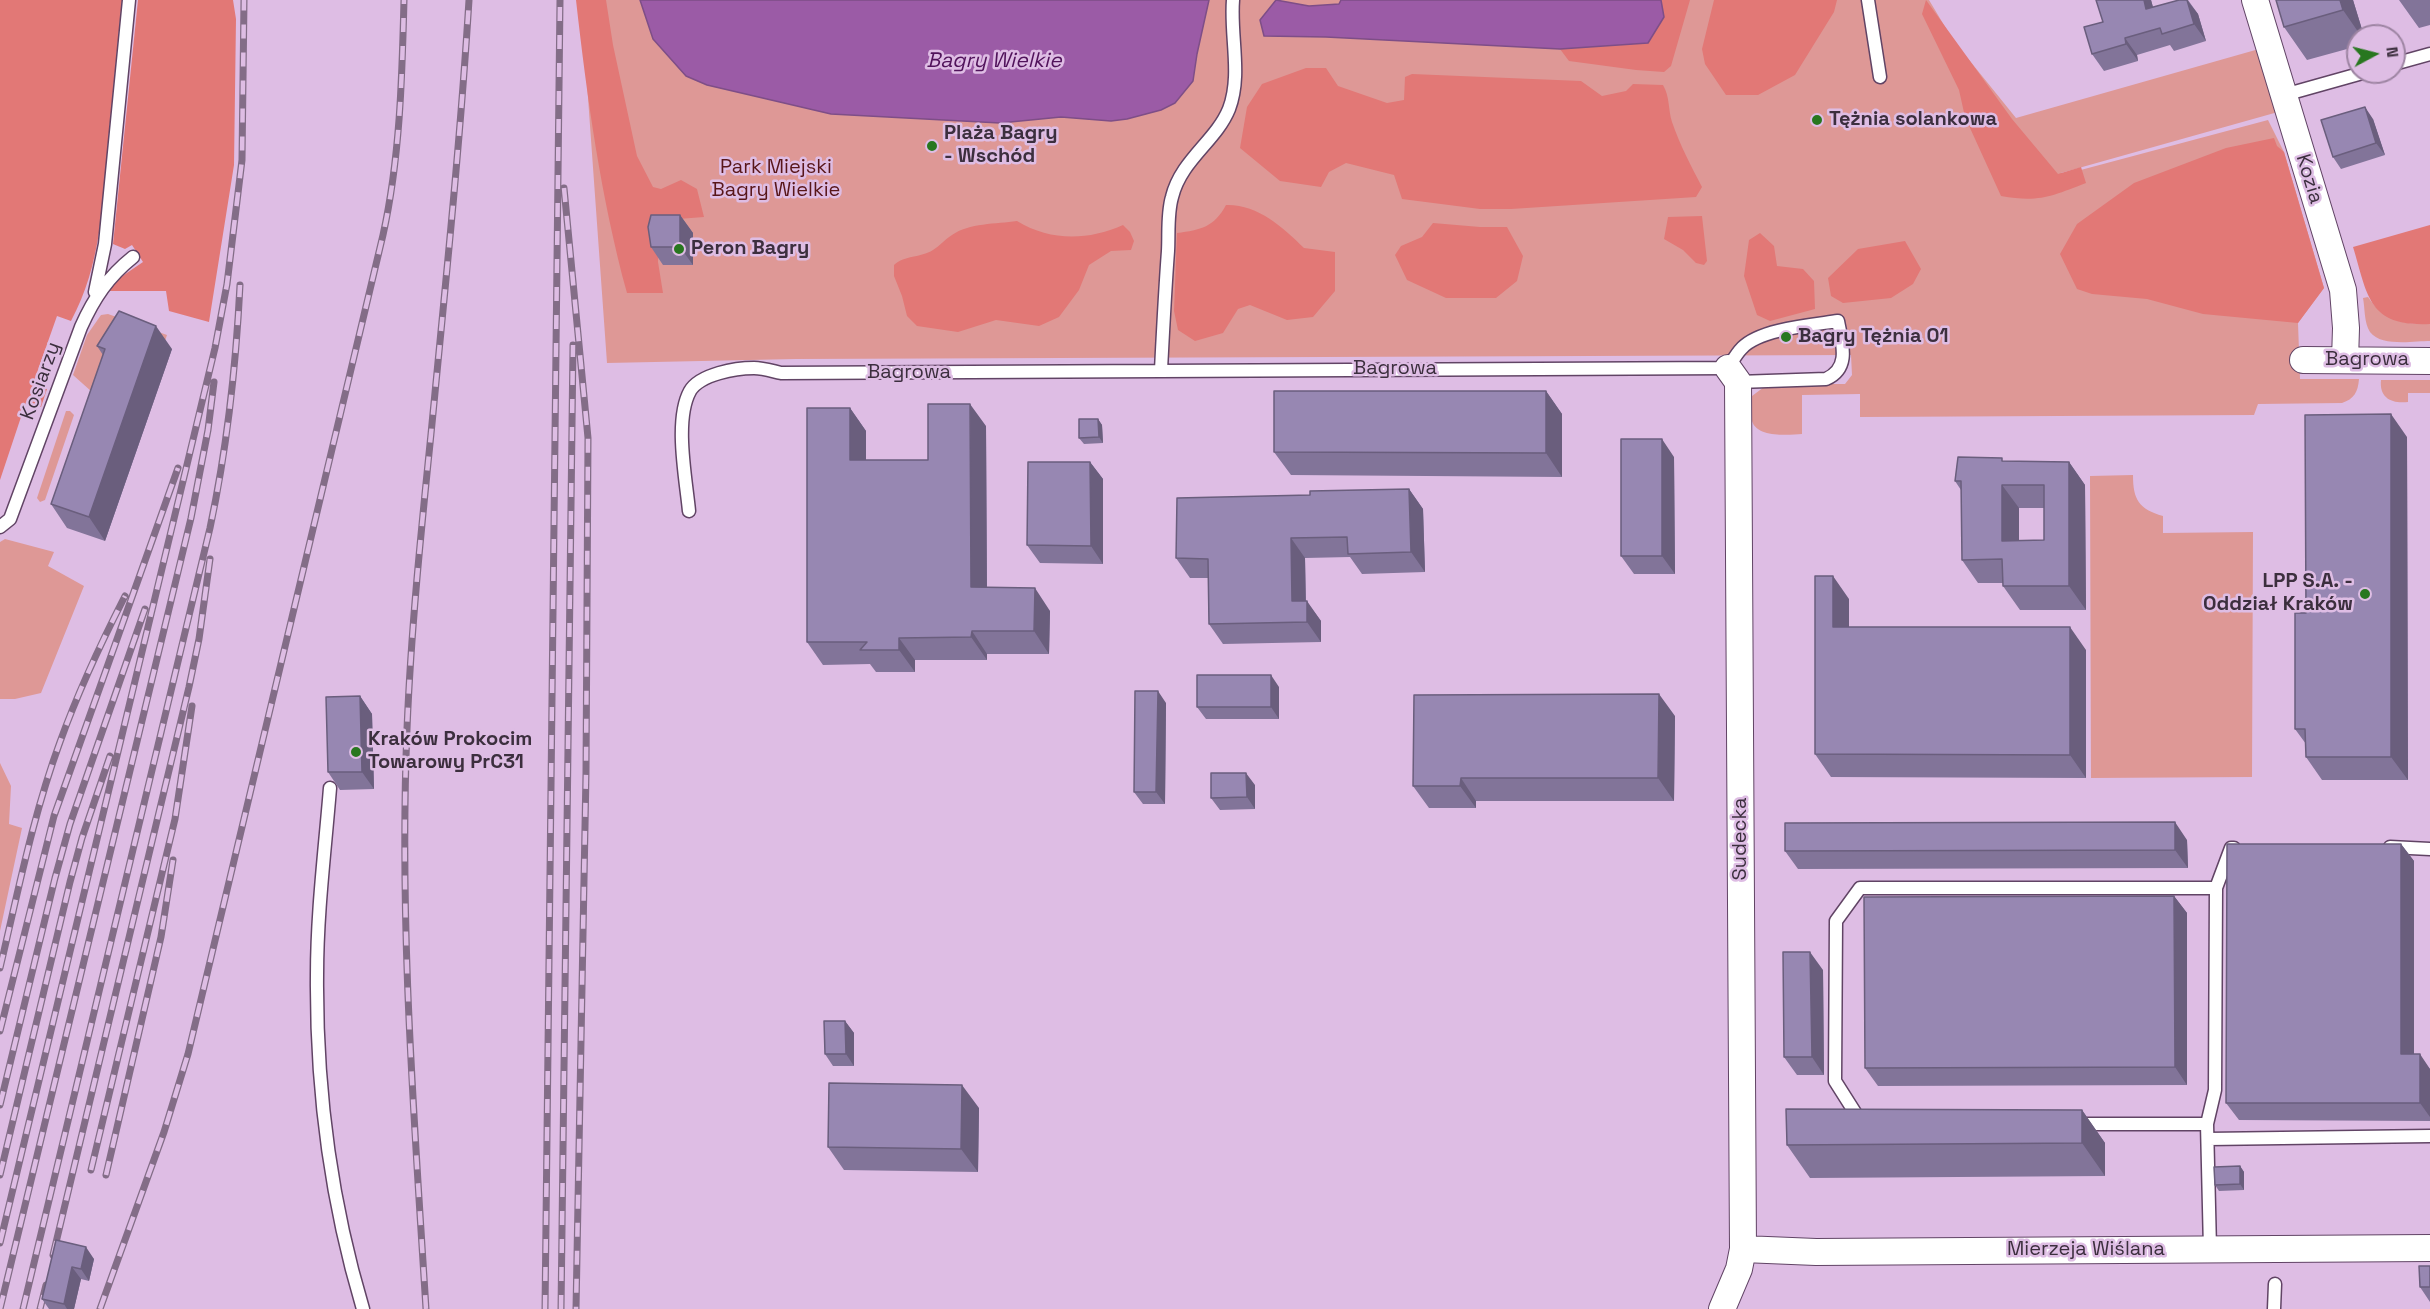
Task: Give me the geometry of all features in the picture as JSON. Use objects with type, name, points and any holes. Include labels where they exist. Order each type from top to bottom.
[{"type":"street","name":"Kozia","points":[[2255,0],[2343,290],[2346,319],[2345,360]]},
{"type":"street","name":"Bagrowa","points":[[2303,360],[2430,361]]},
{"type":"street","name":"Sudecka","points":[[1722,1309],[1739,1269],[1743,1249],[1733,375]]},
{"type":"street","name":"Mierzeja Wiślana","points":[[1743,1249],[1816,1252],[2430,1248]]},
{"type":"lane","points":[[93,299],[105,244],[129,0]]},
{"type":"lane","points":[[1161,370],[1171,197],[1186,166],[1228,111],[1233,96],[1236,79],[1233,0]]},
{"type":"lane","points":[[1868,0],[1880,77]]},
{"type":"lane","points":[[2406,61],[2430,54]]},
{"type":"lane","points":[[2284,95],[2346,78]]},
{"type":"lane","name":"Kosiarzy","points":[[0,527],[10,519],[93,299],[112,274],[133,257]]},
{"type":"lane","name":"Bagrowa","points":[[689,511],[682,424],[690,392],[695,385],[729,371],[753,368],[781,373],[1161,370],[1733,375],[1826,379],[1836,374],[1842,364],[1838,321],[1794,328],[1755,338],[1742,347],[1733,375]]},
{"type":"lane","points":[[330,788],[317,974],[318,1032],[334,1189],[347,1256],[363,1309]]},
{"type":"lane","points":[[2380,847],[2430,849]]},
{"type":"lane","points":[[2210,1249],[2207,1124],[2215,1090],[2216,888],[2231,848],[2243,848]]},
{"type":"lane","points":[[1875,1124],[1863,1124],[1835,1081],[1836,921],[1860,888],[2216,888]]},
{"type":"lane","points":[[2065,1124],[2207,1124]]},
{"type":"lane","points":[[2208,1139],[2430,1136]]},
{"type":"lane","points":[[2274,1309],[2275,1284]]},
{"type":"green space","name":"Park Miejski Bagry Wielkie","points":[[581,0],[1929,0],[1953,40],[2016,118],[2259,49],[2278,112],[2061,173],[2062,175],[2268,120],[2284,152],[2324,288],[2298,323],[2300,379],[2359,379],[2358,388],[2350,399],[2342,403],[2258,404],[2254,415],[1860,417],[1860,394],[1802,395],[1802,434],[1782,435],[1767,433],[1755,426],[1752,421],[1752,396],[1764,387],[1774,384],[1845,384],[1852,375],[1851,355],[796,359],[607,363]]},
{"type":"green space","points":[[2368,297],[2380,311],[2394,320],[2430,324],[2430,341],[2398,342],[2375,337],[2370,332],[2366,320],[2363,298]]},
{"type":"green space","points":[[108,314],[167,335],[165,341],[101,400],[73,375],[87,335],[101,315]]},
{"type":"green space","points":[[2381,380],[2430,380],[2430,393],[2408,393],[2408,402],[2392,401],[2384,395]]},
{"type":"green space","points":[[66,411],[74,415],[45,500],[40,502],[37,498]]},
{"type":"green space","points":[[2133,475],[2134,491],[2139,502],[2148,510],[2163,516],[2163,533],[2253,532],[2252,777],[2091,778],[2090,476]]},
{"type":"green space","points":[[5,539],[54,552],[48,566],[84,586],[41,693],[15,699],[0,699],[0,542]]},
{"type":"green space","points":[[0,763],[11,786],[9,824],[22,828],[0,931]]},
{"type":"shaded area","points":[[0,0],[122,0],[102,211],[95,256],[81,300],[71,321],[57,316],[33,384],[47,389],[41,407],[26,402],[0,480]]},
{"type":"shaded area","points":[[138,0],[233,0],[236,19],[234,165],[209,322],[169,311],[166,291],[109,291],[118,279],[143,262],[132,245],[125,249],[113,244]]},
{"type":"shaded area","points":[[576,0],[606,0],[613,45],[637,156],[653,187],[661,189],[681,180],[697,189],[704,217],[678,219],[659,224],[658,262],[663,293],[627,293],[596,148]]},
{"type":"shaded area","points":[[1661,0],[1690,0],[1671,66],[1664,72],[1569,61],[1560,49],[1648,43],[1664,17]]},
{"type":"shaded area","points":[[1714,0],[1837,0],[1834,12],[1795,75],[1758,95],[1726,95],[1705,64],[1702,49]]},
{"type":"shaded area","points":[[1926,0],[2012,119],[2058,174],[2081,167],[2086,183],[2045,197],[2026,199],[2001,196],[1965,117],[1959,90],[1922,14]]},
{"type":"shaded area","points":[[1306,68],[1326,68],[1338,86],[1387,103],[1404,100],[1405,77],[1412,74],[1581,81],[1602,96],[1626,91],[1633,84],[1663,85],[1675,131],[1702,187],[1696,197],[1480,209],[1402,199],[1394,175],[1346,163],[1329,172],[1321,187],[1280,181],[1240,148],[1247,107],[1262,84]]},
{"type":"shaded area","points":[[2274,138],[2277,146],[2284,152],[2324,288],[2298,323],[2203,314],[2147,299],[2092,294],[2077,289],[2060,254],[2077,224],[2134,183],[2226,148]]},
{"type":"shaded area","points":[[1226,205],[1248,208],[1269,218],[1304,248],[1335,252],[1335,291],[1313,317],[1287,320],[1250,305],[1238,309],[1223,333],[1195,341],[1178,330],[1174,311],[1177,233],[1212,223]]},
{"type":"shaded area","points":[[1702,216],[1707,261],[1704,265],[1696,263],[1683,250],[1664,239],[1668,217]]},
{"type":"shaded area","points":[[1017,221],[1042,232],[1069,237],[1096,234],[1123,225],[1130,232],[1134,241],[1131,250],[1111,251],[1089,265],[1079,290],[1059,317],[1039,326],[996,320],[958,332],[917,326],[907,316],[894,276],[894,265],[928,253],[952,235],[966,228]]},
{"type":"shaded area","points":[[1433,223],[1507,227],[1523,256],[1517,281],[1496,298],[1446,298],[1407,280],[1395,255],[1401,246],[1422,237]]},
{"type":"shaded area","points":[[2430,225],[2430,324],[2410,324],[2394,320],[2382,314],[2374,305],[2368,294],[2353,247]]},
{"type":"shaded area","points":[[1760,233],[1774,246],[1777,266],[1803,269],[1814,281],[1815,309],[1770,321],[1757,315],[1744,276],[1749,240]]},
{"type":"shaded area","points":[[1905,241],[1921,269],[1913,284],[1891,298],[1843,303],[1831,296],[1828,278],[1858,249]]},
{"type":"water","name":"Bagry Wielkie","points":[[640,0],[1209,0],[1193,81],[1175,103],[1161,110],[1111,121],[1061,117],[1000,123],[831,114],[707,85],[686,76],[653,39]]},
{"type":"water","points":[[1276,0],[1309,6],[1339,4],[1341,0],[1661,0],[1664,17],[1648,43],[1560,49],[1264,36],[1260,20]]},
{"type":"building","points":[[2096,0],[2144,0],[2146,9],[2187,0],[2194,24],[2162,34],[2160,28],[2125,38],[2126,44],[2092,54],[2084,27],[2103,22]]},
{"type":"building","points":[[2276,0],[2340,0],[2343,10],[2284,27]]},
{"type":"building","points":[[2365,107],[2376,143],[2333,157],[2321,120]]},
{"type":"building","points":[[651,215],[680,215],[680,247],[651,247],[648,227]]},
{"type":"building","points":[[119,311],[156,326],[89,517],[51,504],[105,349],[97,346]]},
{"type":"building","points":[[1274,391],[1546,391],[1546,453],[1274,452]]},
{"type":"building","points":[[928,404],[970,404],[971,587],[1035,588],[1034,631],[972,631],[971,637],[899,638],[899,650],[860,650],[867,642],[807,642],[807,408],[850,408],[850,460],[928,460]]},
{"type":"building","name":"LPP S.A. - Oddział Kraków","points":[[2391,414],[2391,757],[2306,757],[2305,729],[2295,729],[2295,613],[2306,613],[2305,415]]},
{"type":"building","points":[[1079,419],[1098,419],[1099,437],[1079,438]]},
{"type":"building","points":[[1621,439],[1662,439],[1662,556],[1621,556]]},
{"type":"building","points":[[1958,457],[2002,458],[2002,461],[2069,462],[2069,586],[2003,586],[2002,559],[1962,560],[1961,481],[1955,481]],"holes":[[[2002,485],[2044,485],[2044,540],[2002,541]]]},
{"type":"building","points":[[1028,462],[1090,462],[1091,546],[1027,545]]},
{"type":"building","points":[[1409,489],[1411,552],[1348,554],[1347,537],[1291,538],[1292,601],[1307,601],[1307,622],[1209,624],[1208,559],[1176,558],[1177,498],[1310,495],[1310,491]]},
{"type":"building","points":[[1815,576],[1833,576],[1833,627],[2070,627],[2070,755],[1815,754]]},
{"type":"building","points":[[1197,675],[1271,675],[1271,707],[1197,707]]},
{"type":"building","points":[[1135,691],[1158,691],[1156,792],[1134,792]]},
{"type":"building","points":[[1659,694],[1658,778],[1461,778],[1460,786],[1413,786],[1414,695]]},
{"type":"building","points":[[360,696],[362,772],[328,772],[326,697]]},
{"type":"building","points":[[1211,773],[1246,773],[1247,797],[1211,798]]},
{"type":"building","points":[[2175,822],[2175,850],[1785,851],[1785,823]]},
{"type":"building","points":[[2227,844],[2401,844],[2401,1054],[2420,1054],[2420,1103],[2226,1103]]},
{"type":"building","points":[[2174,896],[2175,1067],[1865,1068],[1864,897]]},
{"type":"building","points":[[1783,952],[1810,952],[1812,1057],[1784,1057]]},
{"type":"building","points":[[824,1021],[845,1021],[846,1054],[825,1054]]},
{"type":"building","points":[[829,1083],[962,1085],[961,1149],[828,1147]]},
{"type":"building","points":[[1786,1109],[2082,1110],[2082,1143],[1787,1145]]},
{"type":"building","points":[[2240,1166],[2240,1184],[2215,1185],[2214,1167]]},
{"type":"building","points":[[56,1240],[86,1247],[81,1269],[72,1267],[64,1304],[42,1299]]},
{"type":"building","points":[[2419,1266],[2430,1266],[2430,1287],[2420,1287]]},
{"type":"railway","points":[[0,1243],[215,348],[227,284],[242,160],[244,0]]},
{"type":"railway","points":[[100,1309],[164,1132],[188,1054],[383,235],[397,148],[404,0]]},
{"type":"railway","points":[[426,1309],[406,947],[407,729],[417,581],[452,217],[469,0]]},
{"type":"railway","points":[[545,1309],[560,0]]},
{"type":"railway","points":[[564,188],[588,438],[586,773],[576,1309]]},
{"type":"railway","points":[[23,1309],[210,528],[230,407],[240,285]]},
{"type":"railway","points":[[561,1309],[573,345]]},
{"type":"railway","points":[[0,1309],[191,518],[208,430],[214,382]]},
{"type":"railway","points":[[0,1031],[54,816],[178,468]]},
{"type":"railway","points":[[53,1255],[189,687],[199,639],[210,559]]},
{"type":"railway","points":[[0,968],[50,770],[82,686],[125,596]]},
{"type":"railway","points":[[0,1105],[70,824],[145,609]]},
{"type":"railway","points":[[91,1170],[175,819],[192,706]]},
{"type":"railway","points":[[0,1175],[70,882],[82,838],[110,756]]},
{"type":"railway","points":[[106,1175],[161,937],[173,860]]},
{"type":"railway","points":[[40,1309],[46,1285]]},
{"type":"place","name":"Tężnia solankowa","points":[[1817,120]]},
{"type":"place","name":"Plaża Bagry - Wschód","points":[[932,146]]},
{"type":"place","name":"Peron Bagry","points":[[679,249]]},
{"type":"place","name":"Bagry Tężnia 01","points":[[1786,337]]},
{"type":"place","name":"LPP S.A. - Oddział Kraków","points":[[2365,594]]},
{"type":"place","name":"Kraków Prokocim Towarowy PrC31","points":[[356,752]]}]
